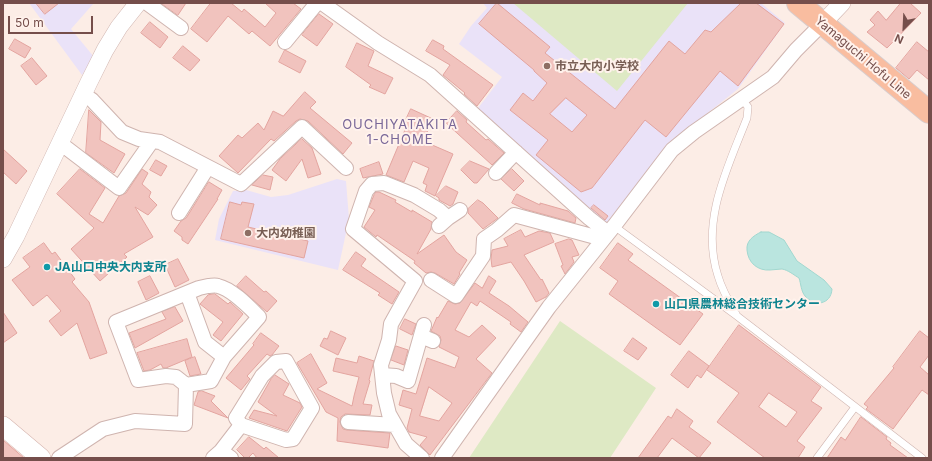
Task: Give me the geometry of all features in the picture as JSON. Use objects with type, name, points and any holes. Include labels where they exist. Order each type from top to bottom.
[{"type":"main road","name":"Yamaguchi Hofu Line","points":[[798,3],[929,112]]},
{"type":"main road","points":[[3,426],[41,458]]},
{"type":"street","points":[[3,259],[16,236],[105,50],[138,3]]},
{"type":"street","points":[[147,3],[181,28]]},
{"type":"street","points":[[285,42],[317,3]]},
{"type":"street","points":[[322,3],[378,43],[430,75],[589,218],[608,233]]},
{"type":"street","points":[[442,458],[550,307],[672,150],[694,132],[742,100],[772,77],[842,3]]},
{"type":"street","points":[[83,94],[92,100],[122,132],[139,139],[160,142],[241,184],[302,127],[346,168]]},
{"type":"street","points":[[60,143],[119,188],[152,141]]},
{"type":"street","points":[[496,173],[516,152]]},
{"type":"street","points":[[179,213],[208,167]]},
{"type":"street","points":[[422,458],[406,444],[389,414],[384,393],[381,365],[389,340],[391,324],[415,281],[353,229],[366,190],[372,184],[384,183],[414,195],[439,210],[444,222],[460,210]]},
{"type":"street","points":[[431,280],[456,296],[483,256],[484,239],[514,215],[608,233]]},
{"type":"street","points":[[208,286],[219,286],[248,305],[259,317],[224,357],[216,384],[186,385],[176,377],[166,376],[138,380],[116,322],[187,293],[208,286]]},
{"type":"street","points":[[187,293],[205,342],[224,357]]},
{"type":"street","points":[[382,375],[396,376],[408,381],[426,334]]},
{"type":"street","points":[[286,361],[312,408],[293,439],[286,440],[241,425],[236,418],[262,376],[276,362],[286,361]]},
{"type":"street","points":[[60,458],[103,429],[135,421],[185,424],[186,385]]},
{"type":"street","points":[[348,422],[395,425]]},
{"type":"street","points":[[222,456],[241,425]]},
{"type":"lane","points":[[737,316],[726,297],[718,276],[712,241],[714,214],[718,197],[747,118],[748,107],[742,100]]},
{"type":"lane","points":[[608,233],[737,316],[922,458]]},
{"type":"lane","points":[[817,458],[855,407]]},
{"type":"shaded area","points":[[29,3],[94,3],[71,29],[94,57],[82,75]]},
{"type":"shaded area","points":[[483,3],[761,3],[785,23],[738,89],[666,146],[604,227],[475,112],[502,77],[459,44],[471,26],[487,8]]},
{"type":"shaded area","points":[[337,179],[346,181],[349,219],[338,270],[215,240],[219,219],[233,191],[246,190],[271,197],[288,195]]},
{"type":"green space","points":[[513,3],[688,3],[617,91]]},
{"type":"green space","points":[[560,321],[656,388],[610,458],[469,458]]},
{"type":"water","points":[[761,232],[769,232],[784,240],[797,261],[824,280],[832,289],[829,298],[822,303],[813,302],[805,296],[799,278],[786,270],[766,270],[758,268],[754,265],[749,259],[747,247],[751,239]]},
{"type":"building","points":[[36,3],[59,3],[45,14]]},
{"type":"building","points":[[161,3],[186,3],[178,15]]},
{"type":"building","points":[[211,3],[231,3],[242,12],[244,9],[265,27],[276,13],[265,3],[293,3],[301,9],[270,46],[252,31],[249,34],[228,16],[207,42],[191,29]]},
{"type":"building","points":[[497,3],[550,47],[545,53],[615,109],[669,41],[685,54],[705,30],[711,32],[741,3],[756,3],[784,24],[738,86],[720,71],[666,137],[645,120],[592,188],[581,192],[536,155],[548,140],[510,110],[523,93],[533,101],[547,83],[534,70],[479,24]],"holes":[[[566,98],[587,115],[572,132],[550,114]]]},
{"type":"building","points":[[901,3],[910,3],[921,13],[887,48],[867,32],[875,25],[870,20],[878,11],[886,20]]},
{"type":"building","points":[[319,14],[333,24],[317,46],[302,35]]},
{"type":"building","points":[[150,22],[168,37],[160,48],[141,33]]},
{"type":"building","points":[[15,39],[31,48],[25,58],[9,49]]},
{"type":"building","points":[[433,40],[444,46],[443,49],[493,85],[477,106],[464,94],[465,93],[443,75],[450,65],[426,51]]},
{"type":"building","points":[[917,42],[929,52],[929,80],[917,70],[909,79],[896,68]]},
{"type":"building","points":[[357,43],[374,51],[368,66],[393,78],[385,94],[369,87],[371,85],[346,67]]},
{"type":"building","points":[[183,46],[200,60],[190,71],[173,58]]},
{"type":"building","points":[[285,50],[306,61],[300,73],[279,62]]},
{"type":"building","points":[[32,58],[47,76],[36,85],[21,66]]},
{"type":"building","points":[[305,92],[316,102],[310,108],[352,143],[343,154],[308,121],[300,119],[274,141],[271,139],[238,173],[219,156],[238,135],[242,138],[258,123],[264,130],[273,111],[283,116]]},
{"type":"building","points":[[411,109],[433,119],[423,141],[453,154],[435,196],[425,191],[427,185],[423,183],[429,168],[413,161],[404,182],[386,175],[407,125],[404,124]]},
{"type":"building","points":[[89,110],[101,122],[100,140],[125,154],[114,173],[86,153]]},
{"type":"building","points":[[457,111],[467,120],[466,122],[486,140],[488,139],[504,153],[492,165],[446,123]]},
{"type":"building","points":[[302,139],[312,148],[321,174],[308,178],[302,159],[286,181],[272,170],[280,159]]},
{"type":"building","points":[[3,149],[27,171],[16,184],[3,172]]},
{"type":"building","points":[[156,160],[167,166],[161,176],[150,170]]},
{"type":"building","points":[[470,161],[489,169],[477,183],[474,183],[461,170]]},
{"type":"building","points":[[379,162],[383,174],[363,178],[360,169]]},
{"type":"building","points":[[80,169],[105,188],[89,214],[103,223],[119,196],[126,193],[142,169],[148,173],[142,184],[151,192],[149,197],[157,205],[148,215],[135,207],[153,237],[124,254],[127,257],[100,281],[71,249],[94,228],[57,194]]},
{"type":"building","points":[[512,169],[524,181],[514,191],[501,179]]},
{"type":"building","points":[[263,175],[273,177],[270,190],[252,185]]},
{"type":"building","points":[[209,182],[222,190],[218,199],[188,244],[174,231],[181,221],[186,218]]},
{"type":"building","points":[[446,186],[458,192],[453,204],[450,206],[439,200],[436,196]]},
{"type":"building","points":[[376,192],[396,200],[395,202],[432,222],[431,229],[417,254],[444,235],[456,252],[467,260],[454,284],[435,273],[426,273],[414,263],[415,261],[377,235],[376,237],[364,227],[375,210],[369,207]]},
{"type":"building","points":[[517,194],[540,205],[540,203],[568,211],[576,218],[575,223],[524,209],[512,203]]},
{"type":"building","points":[[478,200],[498,218],[483,229],[468,213],[468,209]]},
{"type":"building","name":"大内幼稚園","points":[[230,202],[241,205],[242,202],[254,204],[248,227],[308,241],[304,258],[221,239]]},
{"type":"building","points":[[594,205],[608,216],[605,220],[591,208]]},
{"type":"building","points":[[521,230],[525,237],[539,231],[550,233],[554,242],[524,255],[541,280],[542,279],[549,293],[546,297],[536,302],[511,262],[492,267],[492,250],[508,246],[504,239]]},
{"type":"building","points":[[569,239],[572,240],[579,255],[572,257],[574,262],[565,274],[561,266],[563,265],[555,244]]},
{"type":"building","points":[[44,243],[52,254],[55,252],[75,279],[72,282],[89,302],[107,353],[90,359],[77,323],[61,336],[49,321],[61,311],[47,295],[33,306],[12,280],[30,267],[23,258]]},
{"type":"building","name":"山口県農林総合技術センター","points":[[618,243],[633,254],[628,260],[703,314],[680,345],[609,294],[618,281],[600,268]]},
{"type":"building","points":[[356,252],[366,259],[361,266],[399,292],[392,304],[378,295],[380,293],[343,270]]},
{"type":"building","points":[[178,259],[189,280],[175,287],[165,265]]},
{"type":"building","points":[[150,276],[159,293],[146,300],[138,282]]},
{"type":"building","points":[[246,276],[277,301],[267,312],[237,286]]},
{"type":"building","points":[[489,276],[496,281],[489,293],[509,306],[528,322],[521,332],[510,324],[511,322],[480,301],[477,306],[471,302],[455,330],[469,337],[482,325],[496,338],[476,359],[492,373],[430,455],[420,445],[427,437],[409,432],[407,428],[412,409],[399,405],[403,390],[416,394],[427,358],[455,368],[459,357],[439,347],[441,340],[440,336],[431,331],[437,317],[438,318],[448,301],[455,304],[460,303],[475,283],[482,288]],"holes":[[[429,387],[452,403],[439,421],[420,416]]]},
{"type":"building","points":[[215,294],[228,304],[230,302],[243,314],[221,341],[213,335],[223,322],[200,304],[208,295]]},
{"type":"building","points":[[175,307],[183,321],[135,348],[129,333],[166,319],[162,312]]},
{"type":"building","points":[[3,312],[17,333],[3,343]]},
{"type":"building","points":[[405,319],[416,324],[412,335],[400,329]]},
{"type":"building","points":[[739,325],[821,387],[811,401],[822,408],[797,441],[805,447],[798,458],[765,458],[717,422],[739,393],[707,370]],"holes":[[[769,393],[797,412],[786,427],[759,407]]]},
{"type":"building","points":[[331,331],[346,338],[338,355],[320,346],[324,338],[327,339]]},
{"type":"building","points":[[920,331],[929,338],[929,355],[920,367],[929,375],[929,395],[922,390],[893,429],[866,409],[868,407],[864,404],[894,368],[893,367]]},
{"type":"building","points":[[261,333],[279,346],[272,355],[270,356],[267,354],[247,376],[250,379],[241,390],[226,378],[254,345],[253,344]]},
{"type":"building","points":[[633,338],[647,348],[638,360],[624,351]]},
{"type":"building","points":[[187,339],[192,357],[166,368],[163,368],[161,364],[150,370],[144,371],[137,353]]},
{"type":"building","points":[[396,346],[408,350],[404,365],[391,360]]},
{"type":"building","points":[[689,351],[709,366],[701,378],[697,375],[688,388],[671,375]]},
{"type":"building","points":[[311,354],[327,383],[317,389],[352,406],[359,377],[333,371],[336,358],[357,363],[359,356],[374,361],[363,404],[372,405],[370,415],[345,414],[341,417],[340,422],[343,429],[347,430],[390,433],[388,448],[337,441],[338,418],[326,412],[297,363]]},
{"type":"building","points":[[195,357],[201,374],[190,376],[185,361]]},
{"type":"building","points":[[275,375],[289,384],[283,395],[300,403],[302,407],[287,431],[249,418],[254,410],[277,416],[258,402],[271,379]]},
{"type":"building","points":[[202,391],[215,396],[211,401],[228,418],[194,405],[198,392]]},
{"type":"building","points":[[677,409],[693,421],[689,427],[711,443],[699,458],[672,438],[657,458],[638,458],[668,416],[671,418]]},
{"type":"building","points":[[861,417],[887,437],[886,439],[891,443],[890,445],[908,458],[827,458],[841,437],[845,440]]},
{"type":"building","points":[[249,437],[264,449],[266,447],[279,458],[257,458],[253,453],[248,458],[245,458],[237,450]]},
{"type":"building","points":[[3,440],[24,458],[3,458]]},
{"type":"place","name":"市立大内小学校","points":[[547,66]]},
{"type":"place","name":"大内幼稚園","points":[[248,233]]},
{"type":"place","name":"JA山口中央大内支所","points":[[47,267]]},
{"type":"place","name":"山口県農林総合技術センター","points":[[656,304]]},
{"type":"district","name":"OUCHIYATAKITA 1-CHOME","points":[[400,132]]}]
